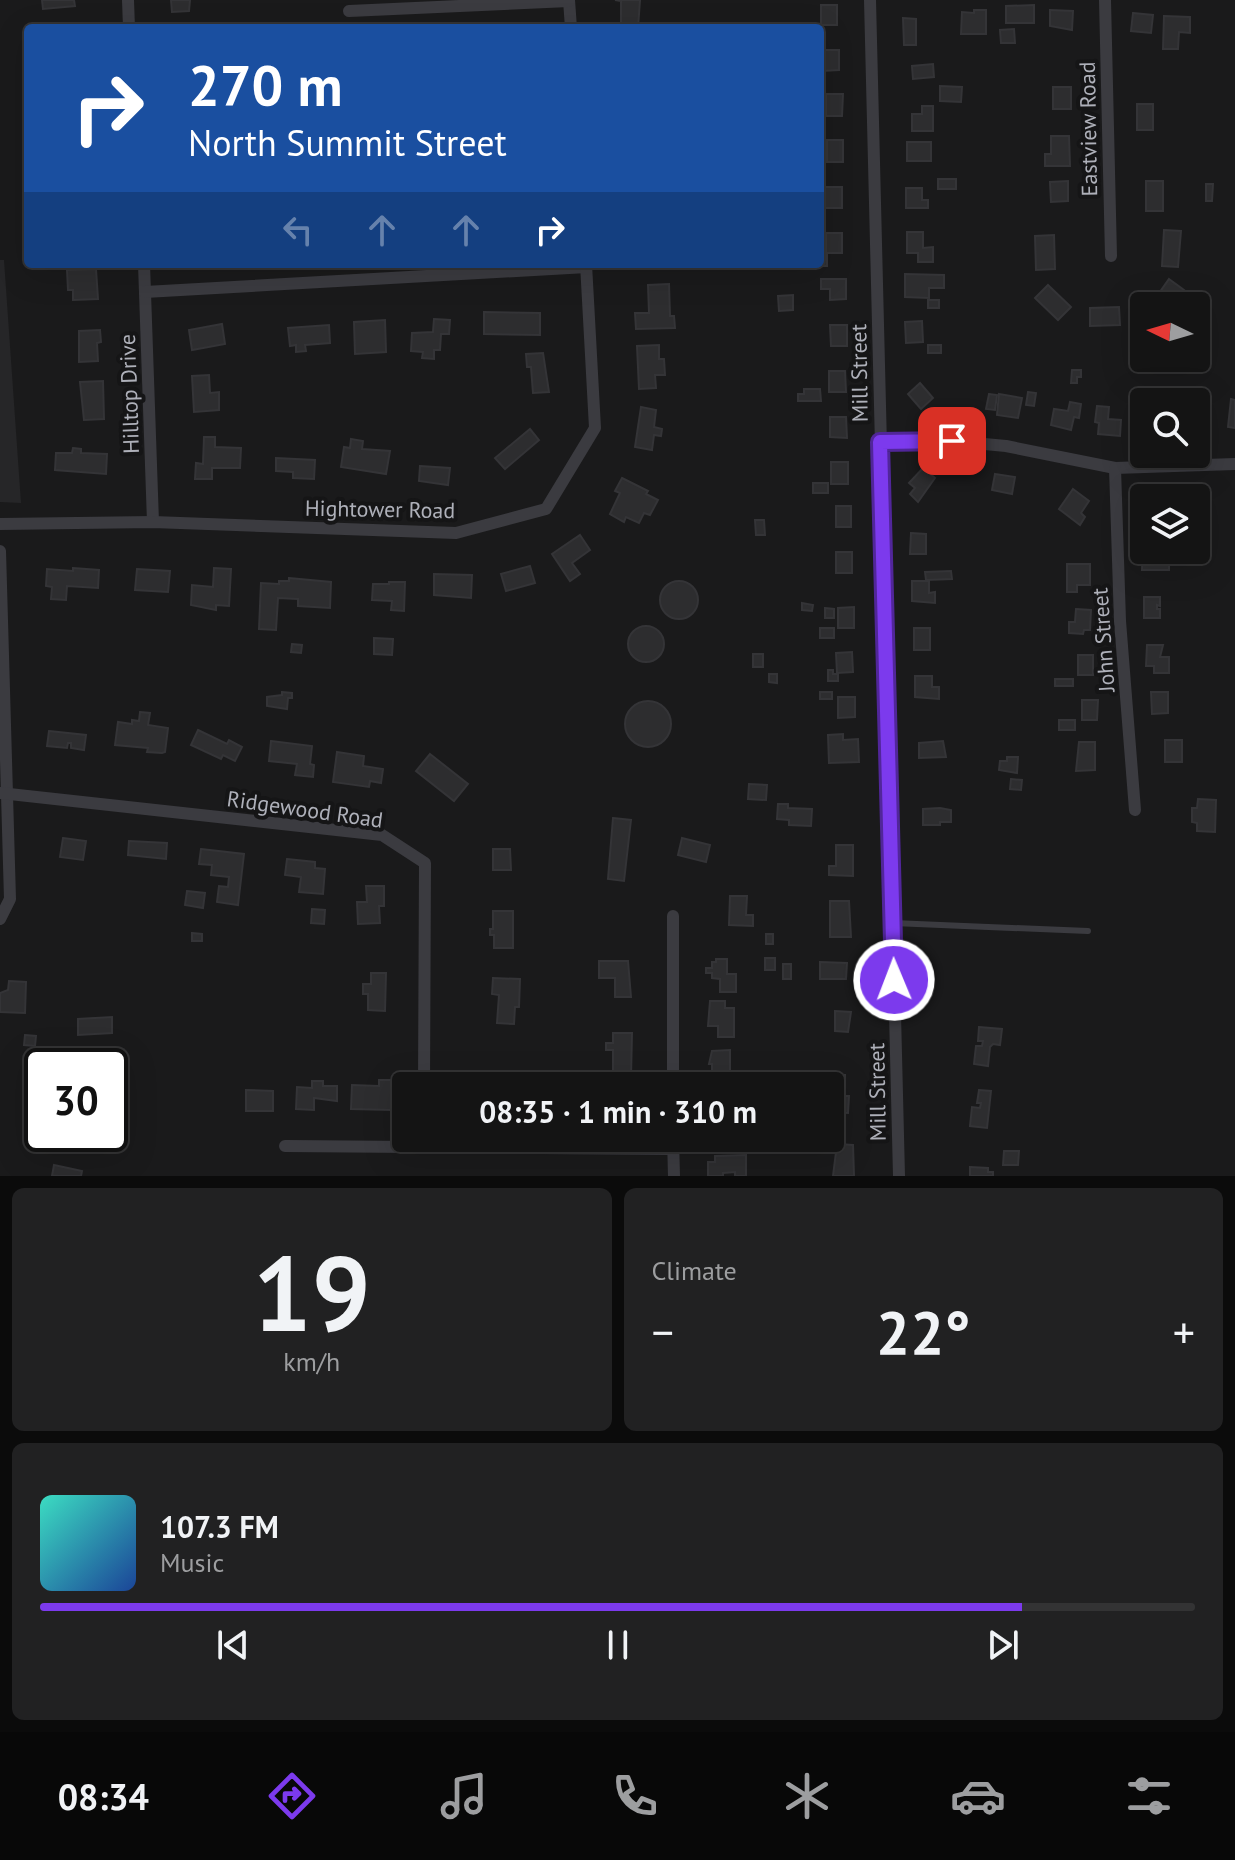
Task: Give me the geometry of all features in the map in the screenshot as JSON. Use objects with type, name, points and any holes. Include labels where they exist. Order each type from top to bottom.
[{"type":"street","points":[[128,0],[129,24]]},
{"type":"street","points":[[349,11],[569,0],[571,24]]},
{"type":"street","name":"Mill Street","points":[[870,0],[899,1176]]},
{"type":"street","name":"Eastview Road","points":[[1105,0],[1111,256]]},
{"type":"street","name":"Hilltop Drive","points":[[144,268],[153,522]]},
{"type":"street","points":[[145,292],[553,268]]},
{"type":"street","name":"Hightower Road","points":[[0,524],[153,522],[456,533],[546,509],[595,428],[587,268]]},
{"type":"street","points":[[880,442],[952,441],[1006,446],[1115,468],[1235,464]]},
{"type":"street","name":"John Street","points":[[1115,468],[1120,621],[1135,810]]},
{"type":"street","points":[[0,551],[4,794],[10,899],[0,919]]},
{"type":"street","name":"Ridgewood Road","points":[[4,794],[382,835],[425,863],[424,1072]]},
{"type":"street","points":[[673,916],[673,1072]]},
{"type":"street","points":[[285,1146],[392,1143]]},
{"type":"street","points":[[673,1152],[674,1176]]},
{"type":"lane","points":[[893,923],[1088,931]]},
{"type":"shaded area","points":[[0,260],[4,260],[21,503],[0,502]]},
{"type":"building","points":[[42,0],[74,0],[75,6],[43,9]]},
{"type":"building","points":[[171,0],[190,0],[189,11],[172,12]]},
{"type":"building","points":[[615,0],[640,0],[638,24],[621,24],[621,1]]},
{"type":"building","points":[[821,5],[837,5],[837,25],[821,24]]},
{"type":"building","points":[[1034,5],[1034,23],[1006,23],[1006,6]]},
{"type":"building","points":[[974,10],[986,10],[986,34],[961,34],[962,12],[974,13]]},
{"type":"building","points":[[1050,10],[1073,11],[1072,30],[1050,26]]},
{"type":"building","points":[[1133,13],[1153,15],[1151,33],[1131,31]]},
{"type":"building","points":[[1164,16],[1190,17],[1190,33],[1179,32],[1178,49],[1163,49]]},
{"type":"building","points":[[903,18],[916,19],[916,45],[904,45]]},
{"type":"building","points":[[1014,29],[1015,43],[1001,43],[1000,30]]},
{"type":"building","points":[[824,50],[839,50],[839,70],[824,71]]},
{"type":"building","points":[[933,64],[934,77],[913,79],[912,66]]},
{"type":"building","points":[[940,86],[962,87],[961,102],[940,101]]},
{"type":"building","points":[[1053,87],[1071,87],[1071,109],[1053,109]]},
{"type":"building","points":[[826,94],[843,94],[842,116],[826,116]]},
{"type":"building","points":[[1137,104],[1153,104],[1153,130],[1137,130]]},
{"type":"building","points":[[922,106],[933,106],[933,131],[912,131],[912,114],[922,114]]},
{"type":"building","points":[[1051,136],[1069,136],[1070,166],[1045,166],[1045,154],[1051,154]]},
{"type":"building","points":[[827,140],[843,140],[843,162],[827,162]]},
{"type":"building","points":[[907,142],[931,142],[931,161],[907,161]]},
{"type":"building","points":[[938,179],[956,179],[956,189],[938,189]]},
{"type":"building","points":[[1068,181],[1068,201],[1051,202],[1050,182]]},
{"type":"building","points":[[1146,181],[1163,181],[1163,211],[1146,211]]},
{"type":"building","points":[[1206,184],[1213,184],[1212,201],[1206,201]]},
{"type":"building","points":[[825,187],[842,187],[842,208],[825,208]]},
{"type":"building","points":[[906,188],[922,188],[922,200],[928,200],[928,208],[906,208]]},
{"type":"building","points":[[1164,230],[1181,231],[1178,267],[1162,266]]},
{"type":"building","points":[[907,232],[923,232],[923,248],[933,247],[933,262],[918,262],[918,253],[907,253]]},
{"type":"building","points":[[826,233],[842,233],[842,253],[826,253]]},
{"type":"building","points":[[1054,235],[1055,269],[1036,270],[1035,236]]},
{"type":"building","points":[[96,269],[98,299],[73,300],[73,290],[68,290],[67,270]]},
{"type":"building","points":[[905,274],[944,275],[944,288],[929,288],[929,298],[905,297]]},
{"type":"building","points":[[821,279],[846,279],[846,299],[830,300],[830,289],[821,289]]},
{"type":"building","points":[[1169,279],[1184,290],[1183,292],[1160,292]]},
{"type":"building","points":[[669,284],[670,316],[674,316],[675,328],[636,329],[635,313],[649,313],[648,285]]},
{"type":"building","points":[[1048,285],[1071,307],[1058,320],[1035,298]]},
{"type":"building","points":[[793,295],[793,310],[779,311],[778,296]]},
{"type":"building","points":[[928,300],[939,300],[939,308],[928,308]]},
{"type":"building","points":[[1119,307],[1120,325],[1090,326],[1090,308]]},
{"type":"building","points":[[484,312],[540,313],[540,335],[484,334]]},
{"type":"building","points":[[434,319],[450,320],[449,334],[441,334],[440,350],[434,350],[434,359],[422,358],[423,352],[411,351],[412,333],[433,332]]},
{"type":"building","points":[[385,320],[386,352],[355,354],[354,322]]},
{"type":"building","points":[[922,321],[923,342],[906,343],[905,322]]},
{"type":"building","points":[[222,324],[225,344],[192,350],[189,330]]},
{"type":"building","points":[[329,325],[330,343],[305,345],[306,351],[296,352],[296,345],[290,346],[288,328]]},
{"type":"building","points":[[830,325],[847,325],[847,346],[831,346]]},
{"type":"building","points":[[100,330],[98,361],[79,362],[79,331]]},
{"type":"building","points":[[659,345],[659,359],[664,359],[665,375],[655,375],[656,388],[639,389],[637,346]]},
{"type":"building","points":[[928,345],[941,345],[941,353],[928,353]]},
{"type":"building","points":[[543,353],[549,392],[533,393],[531,367],[527,367],[526,354]]},
{"type":"building","points":[[1072,370],[1081,370],[1077,383],[1071,383]]},
{"type":"building","points":[[829,371],[845,371],[846,392],[829,392]]},
{"type":"building","points":[[209,375],[210,393],[219,392],[219,410],[194,412],[192,376]]},
{"type":"building","points":[[103,381],[104,419],[84,420],[80,382]]},
{"type":"building","points":[[920,383],[933,398],[921,409],[908,394]]},
{"type":"building","points":[[804,389],[820,389],[821,401],[798,401],[798,394],[804,394]]},
{"type":"building","points":[[1028,392],[1036,393],[1034,406],[1026,405]]},
{"type":"building","points":[[989,394],[997,395],[995,410],[986,409]]},
{"type":"building","points":[[999,394],[1022,398],[1018,418],[997,415]]},
{"type":"building","points":[[1231,399],[1235,400],[1235,428],[1228,427]]},
{"type":"building","points":[[1070,402],[1081,404],[1079,418],[1074,417],[1071,430],[1051,425],[1054,409],[1068,411]]},
{"type":"building","points":[[1097,406],[1109,407],[1108,419],[1121,420],[1120,436],[1098,434],[1099,423],[1095,422]]},
{"type":"building","points":[[641,407],[656,410],[654,427],[662,429],[661,436],[654,435],[652,450],[635,447]]},
{"type":"building","points":[[830,417],[846,417],[847,438],[830,437]]},
{"type":"building","points":[[530,429],[539,440],[505,469],[495,458]]},
{"type":"building","points":[[204,437],[215,437],[215,447],[241,448],[240,468],[212,468],[212,479],[195,479],[196,463],[203,464]]},
{"type":"building","points":[[351,439],[363,441],[362,449],[390,451],[386,474],[341,467],[344,447],[350,448]]},
{"type":"building","points":[[73,448],[81,449],[81,453],[107,454],[106,474],[55,470],[56,453],[72,453]]},
{"type":"building","points":[[276,458],[315,460],[314,479],[293,478],[293,472],[276,471]]},
{"type":"building","points":[[831,462],[848,462],[848,484],[831,484]]},
{"type":"building","points":[[420,466],[450,468],[448,485],[419,481]]},
{"type":"building","points":[[923,468],[935,478],[918,502],[910,494],[915,488],[909,483]]},
{"type":"building","points":[[995,474],[1015,477],[1012,494],[992,490]]},
{"type":"building","points":[[622,478],[648,491],[646,494],[658,500],[650,515],[644,513],[639,523],[626,517],[624,522],[610,514],[620,493],[615,491]]},
{"type":"building","points":[[813,483],[828,483],[828,493],[813,493]]},
{"type":"building","points":[[1073,489],[1089,501],[1081,513],[1085,517],[1080,525],[1059,509]]},
{"type":"building","points":[[836,506],[851,506],[851,527],[836,527]]},
{"type":"building","points":[[755,520],[764,520],[765,535],[756,535]]},
{"type":"building","points":[[911,533],[926,534],[926,554],[910,554]]},
{"type":"building","points":[[580,535],[590,550],[572,563],[580,574],[570,581],[552,554]]},
{"type":"building","points":[[836,552],[852,552],[852,573],[836,573]]},
{"type":"building","points":[[1067,564],[1090,564],[1090,585],[1077,585],[1077,592],[1067,592]]},
{"type":"building","points":[[1142,564],[1169,564],[1169,570],[1142,570]]},
{"type":"building","points":[[530,566],[535,583],[506,591],[501,574]]},
{"type":"building","points":[[73,568],[99,570],[98,588],[67,586],[66,600],[51,599],[52,587],[46,586],[47,569],[73,571]]},
{"type":"building","points":[[214,568],[231,569],[229,606],[216,605],[216,610],[191,605],[192,585],[213,587]]},
{"type":"building","points":[[137,569],[170,571],[168,592],[135,590]]},
{"type":"building","points":[[951,571],[952,579],[926,580],[925,572]]},
{"type":"building","points":[[434,574],[472,575],[471,598],[434,595]]},
{"type":"building","points":[[289,578],[331,582],[330,608],[298,606],[298,599],[278,598],[276,630],[259,629],[261,583],[279,584],[279,581],[289,581]]},
{"type":"building","points":[[679,581],[692,587],[698,600],[692,613],[679,619],[666,613],[660,600],[666,587]]},
{"type":"building","points":[[912,581],[929,581],[929,593],[935,592],[935,603],[912,601]]},
{"type":"building","points":[[405,582],[404,611],[391,610],[392,601],[372,600],[373,584]]},
{"type":"building","points":[[1144,597],[1160,597],[1157,609],[1160,609],[1160,618],[1144,618]]},
{"type":"building","points":[[802,603],[813,605],[812,611],[802,610]]},
{"type":"building","points":[[854,607],[854,628],[838,628],[838,608]]},
{"type":"building","points":[[825,608],[834,609],[834,618],[825,618]]},
{"type":"building","points":[[1076,609],[1091,610],[1090,630],[1084,630],[1083,634],[1069,633],[1069,622],[1075,622]]},
{"type":"building","points":[[646,626],[659,631],[664,644],[659,657],[646,662],[633,657],[628,644],[633,631]]},
{"type":"building","points":[[820,628],[834,628],[834,638],[820,638]]},
{"type":"building","points":[[914,628],[930,628],[930,650],[914,650]]},
{"type":"building","points":[[374,638],[393,639],[392,655],[374,654]]},
{"type":"building","points":[[292,644],[302,645],[301,653],[291,652]]},
{"type":"building","points":[[1147,645],[1163,645],[1160,657],[1169,657],[1169,673],[1154,673],[1154,666],[1146,666]]},
{"type":"building","points":[[852,652],[853,672],[837,673],[836,653]]},
{"type":"building","points":[[753,654],[763,654],[763,667],[753,667]]},
{"type":"building","points":[[1078,655],[1093,655],[1093,675],[1078,675]]},
{"type":"building","points":[[828,670],[838,674],[838,681],[828,681]]},
{"type":"building","points":[[769,674],[777,674],[777,683],[769,682]]},
{"type":"building","points":[[915,676],[932,676],[932,687],[939,687],[939,699],[915,697]]},
{"type":"building","points":[[1055,679],[1073,679],[1073,686],[1055,686]]},
{"type":"building","points":[[282,692],[292,693],[287,709],[267,706],[267,697],[282,695]]},
{"type":"building","points":[[820,692],[832,692],[832,699],[820,699]]},
{"type":"building","points":[[1151,692],[1168,692],[1168,713],[1152,714]]},
{"type":"building","points":[[838,697],[855,697],[855,717],[838,718]]},
{"type":"building","points":[[1082,700],[1098,700],[1097,720],[1082,720]]},
{"type":"building","points":[[648,701],[664,708],[671,724],[664,740],[648,747],[632,740],[625,724],[632,708]]},
{"type":"building","points":[[140,712],[150,713],[148,725],[168,728],[165,752],[147,752],[148,748],[115,745],[118,722],[132,724],[132,720],[139,721]]},
{"type":"building","points":[[1059,720],[1075,720],[1075,730],[1059,730]]},
{"type":"building","points":[[198,730],[227,744],[229,740],[242,747],[235,761],[223,755],[221,759],[191,745]]},
{"type":"building","points":[[49,731],[86,735],[84,750],[71,748],[71,743],[67,748],[47,746]]},
{"type":"building","points":[[843,734],[843,740],[858,739],[859,762],[829,763],[828,735]]},
{"type":"building","points":[[1165,740],[1182,740],[1182,762],[1165,762]]},
{"type":"building","points":[[271,741],[312,746],[310,764],[314,765],[313,777],[295,775],[297,764],[269,761]]},
{"type":"building","points":[[943,741],[946,757],[919,758],[919,743]]},
{"type":"building","points":[[1079,742],[1095,742],[1095,770],[1076,771]]},
{"type":"building","points":[[337,752],[364,756],[363,766],[383,769],[381,783],[370,781],[369,787],[333,782]]},
{"type":"building","points":[[430,754],[468,784],[454,801],[416,771]]},
{"type":"building","points":[[1007,757],[1018,757],[1017,773],[999,770],[1000,761],[1007,761]]},
{"type":"building","points":[[1011,779],[1022,780],[1021,790],[1010,789]]},
{"type":"building","points":[[749,784],[767,785],[766,800],[748,799]]},
{"type":"building","points":[[1198,799],[1216,800],[1215,832],[1197,831],[1197,823],[1192,822],[1192,808],[1197,808]]},
{"type":"building","points":[[778,804],[788,804],[788,808],[812,809],[811,826],[789,825],[789,820],[777,819]]},
{"type":"building","points":[[923,809],[951,810],[951,822],[923,825]]},
{"type":"building","points":[[613,818],[631,820],[624,881],[608,879]]},
{"type":"building","points":[[63,838],[86,841],[83,860],[60,857]]},
{"type":"building","points":[[682,838],[710,845],[706,862],[678,855]]},
{"type":"building","points":[[129,841],[167,843],[166,859],[128,855]]},
{"type":"building","points":[[836,845],[853,845],[853,876],[829,875],[829,866],[836,866]]},
{"type":"building","points":[[201,849],[244,854],[238,905],[217,902],[219,886],[228,887],[229,877],[211,875],[212,865],[199,864]]},
{"type":"building","points":[[493,849],[510,849],[511,870],[493,870]]},
{"type":"building","points":[[287,859],[315,862],[315,868],[325,869],[323,894],[299,892],[301,877],[285,875]]},
{"type":"building","points":[[366,886],[384,886],[384,906],[379,906],[380,923],[358,924],[357,902],[367,902]]},
{"type":"building","points":[[187,891],[205,893],[203,908],[185,905]]},
{"type":"building","points":[[730,896],[747,896],[746,915],[753,915],[753,926],[729,925]]},
{"type":"building","points":[[830,901],[849,901],[851,937],[830,937]]},
{"type":"building","points":[[312,909],[325,910],[324,924],[311,923]]},
{"type":"building","points":[[493,911],[513,911],[513,948],[494,948],[494,935],[490,935]]},
{"type":"building","points":[[192,933],[202,934],[202,941],[192,941]]},
{"type":"building","points":[[766,934],[773,934],[773,944],[766,944]]},
{"type":"building","points":[[765,958],[775,958],[775,970],[765,970]]},
{"type":"building","points":[[727,959],[727,974],[736,974],[736,992],[720,992],[720,979],[706,973],[706,968],[712,968],[712,962]]},
{"type":"building","points":[[599,961],[628,961],[631,997],[615,997],[615,978],[599,978]]},
{"type":"building","points":[[820,962],[847,963],[846,979],[820,979]]},
{"type":"building","points":[[783,964],[791,964],[791,979],[783,979]]},
{"type":"building","points":[[371,973],[386,973],[385,1011],[368,1010],[368,994],[363,994],[363,984],[371,984]]},
{"type":"building","points":[[493,978],[520,979],[519,1007],[515,1007],[514,1024],[497,1023],[499,995],[492,994]]},
{"type":"building","points":[[9,981],[26,982],[25,1013],[0,1012],[0,993],[8,990]]},
{"type":"building","points":[[710,1001],[725,1001],[725,1008],[734,1008],[734,1037],[718,1037],[718,1026],[708,1026]]},
{"type":"building","points":[[835,1011],[851,1012],[848,1032],[835,1031]]},
{"type":"building","points":[[112,1017],[112,1033],[78,1035],[78,1019]]},
{"type":"building","points":[[979,1027],[1002,1029],[1000,1045],[990,1047],[988,1066],[974,1064],[976,1046],[982,1046],[983,1041],[978,1041]]},
{"type":"building","points":[[613,1033],[632,1033],[631,1072],[613,1072],[613,1050],[606,1050],[606,1043],[613,1043]]},
{"type":"building","points":[[25,1035],[36,1036],[35,1046],[24,1045]]},
{"type":"building","points":[[730,1050],[730,1072],[712,1072],[712,1064],[709,1064],[712,1051]]},
{"type":"building","points":[[844,1075],[845,1096],[849,1096],[848,1113],[844,1113]]},
{"type":"building","points":[[379,1080],[392,1080],[392,1110],[351,1109],[352,1085],[379,1086]]},
{"type":"building","points":[[312,1081],[323,1081],[323,1086],[337,1086],[337,1101],[314,1098],[314,1110],[296,1109],[297,1087],[312,1088]]},
{"type":"building","points":[[246,1090],[273,1091],[273,1111],[246,1111]]},
{"type":"building","points":[[979,1090],[991,1091],[987,1128],[970,1126],[972,1107],[980,1108],[981,1103],[977,1103]]},
{"type":"building","points":[[844,1144],[853,1145],[854,1176],[833,1176],[836,1152],[844,1152]]},
{"type":"building","points":[[1004,1151],[1019,1151],[1018,1165],[1003,1165]]},
{"type":"building","points":[[746,1155],[746,1176],[735,1176],[735,1172],[708,1176],[708,1162],[715,1162],[715,1156]]},
{"type":"building","points":[[54,1165],[82,1171],[81,1176],[52,1176]]},
{"type":"building","points":[[970,1167],[988,1168],[993,1176],[970,1176]]},
{"type":"route","points":[[894,980],[880,442],[952,441]]}]
